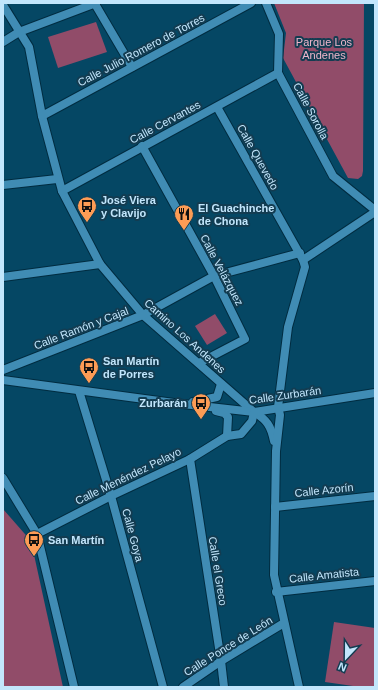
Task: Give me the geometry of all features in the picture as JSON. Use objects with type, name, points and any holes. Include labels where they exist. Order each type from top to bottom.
[{"type":"street","points":[[3,42],[19,32],[96,3],[132,67]]},
{"type":"street","name":"Calle Julio Romero de Torres","points":[[42,116],[251,3]]},
{"type":"street","name":"Calle Sorolla","points":[[266,3],[279,34],[278,73],[333,176],[375,211]]},
{"type":"street","name":"Camino Los Andenes","points":[[3,6],[29,47],[42,116],[57,179],[100,264],[143,315],[254,412],[266,419],[273,434],[276,451]]},
{"type":"street","name":"Calle Cervantes","points":[[62,191],[278,73]]},
{"type":"street","name":"Calle Quevedo","points":[[217,107],[301,257]]},
{"type":"street","name":"Calle Velázquez","points":[[142,146],[214,276],[245,339],[199,363]]},
{"type":"street","points":[[3,185],[57,179]]},
{"type":"street","name":"Calle Ramón y Cajal","points":[[3,370],[143,315],[214,276],[301,257],[375,211]]},
{"type":"street","name":"Camino Los Andenes","points":[[299,687],[276,592],[274,575],[276,451],[280,415],[278,407],[288,327],[305,267],[301,257]]},
{"type":"street","points":[[3,277],[100,264]]},
{"type":"street","name":"Calle Zurbarán","points":[[3,380],[254,412],[278,407],[375,393]]},
{"type":"street","name":"Calle Zurbarán","points":[[174,403],[206,400],[217,397],[221,384]]},
{"type":"street","name":"Calle Goya","points":[[80,391],[111,496],[163,687]]},
{"type":"street","points":[[174,403],[224,412],[228,417],[227,436]]},
{"type":"street","name":"Calle Menéndez Pelayo","points":[[37,534],[111,496],[190,459],[227,436],[241,434],[252,421],[254,412]]},
{"type":"street","name":"Calle el Greco","points":[[190,459],[224,687]]},
{"type":"street","points":[[3,478],[37,534],[74,687]]},
{"type":"street","name":"Calle Azorín","points":[[275,507],[375,496]]},
{"type":"street","name":"Calle Amatista","points":[[276,592],[375,581]]},
{"type":"street","name":"Calle Ponce de León","points":[[183,687],[220,661],[284,623]]},
{"type":"green space","name":"Parque Los Andenes","points":[[274,3],[364,3],[363,171],[362,176],[358,179],[348,178],[283,58],[286,33]]},
{"type":"green space","points":[[96,22],[107,52],[58,68],[48,37]]},
{"type":"green space","points":[[215,314],[227,333],[207,345],[195,326]]},
{"type":"green space","points":[[3,509],[31,541],[63,687],[3,687]]},
{"type":"green space","points":[[334,622],[375,628],[375,687],[360,687],[325,682]]},
{"type":"place","name":"José Viera y Clavijo","points":[[87,223]]},
{"type":"place","name":"El Guachinche de Chona","points":[[184,231]]},
{"type":"place","name":"San Martín de Porres","points":[[89,384]]},
{"type":"place","name":"Zurbarán","points":[[201,420]]},
{"type":"place","name":"San Martín","points":[[34,557]]}]
